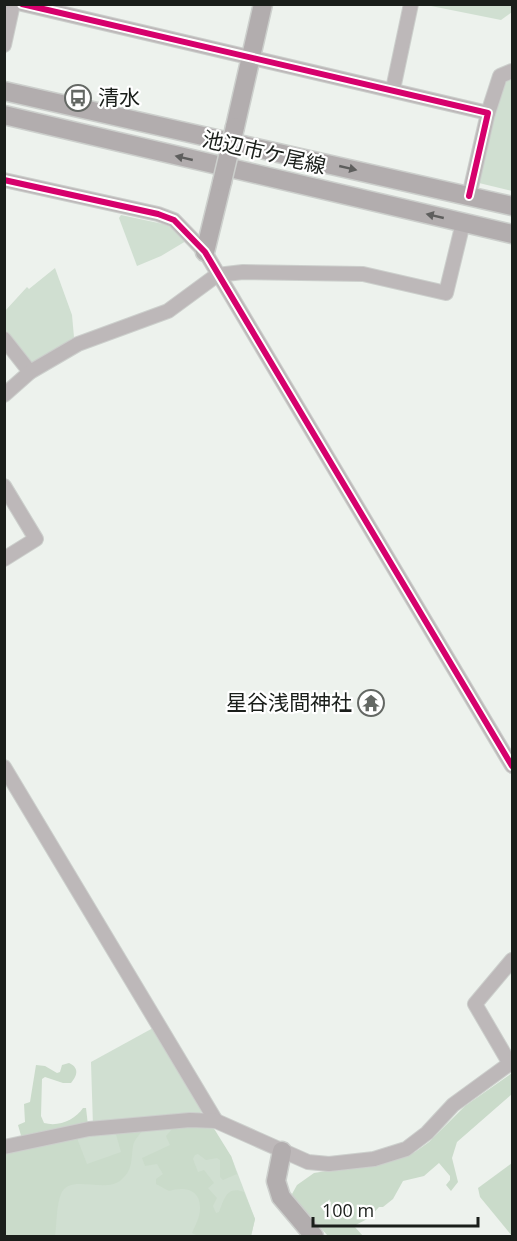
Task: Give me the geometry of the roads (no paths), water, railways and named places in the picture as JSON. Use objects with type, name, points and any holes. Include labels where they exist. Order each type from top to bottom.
[{"type":"street","points":[[4,45],[14,4]]},
{"type":"street","points":[[22,4],[489,112]]},
{"type":"street","points":[[205,252],[263,4]]},
{"type":"street","points":[[393,89],[411,4]]},
{"type":"street","points":[[469,196],[500,76],[513,71]]},
{"type":"street","name":"池辺市ケ尾線","points":[[4,91],[513,206]]},
{"type":"street","name":"池辺市ケ尾線","points":[[4,115],[513,234]]},
{"type":"street","points":[[4,180],[158,214],[174,220],[205,252],[513,766]]},
{"type":"street","points":[[4,395],[30,372],[78,344],[168,310],[217,275],[243,272],[363,274],[446,293],[463,223]]},
{"type":"street","points":[[4,339],[30,372]]},
{"type":"street","points":[[4,486],[36,539],[4,559]]},
{"type":"street","points":[[4,767],[216,1121]]},
{"type":"street","points":[[4,1147],[89,1129],[190,1120],[216,1121],[308,1162],[329,1164],[374,1159],[406,1149],[427,1132],[453,1105],[512,1063],[475,1004],[513,960]]},
{"type":"street","points":[[282,1151],[276,1181],[281,1197],[306,1234]]},
{"type":"place","name":"清水","points":[[78,98]]},
{"type":"place","name":"星谷浅間神社","points":[[371,703]]}]
